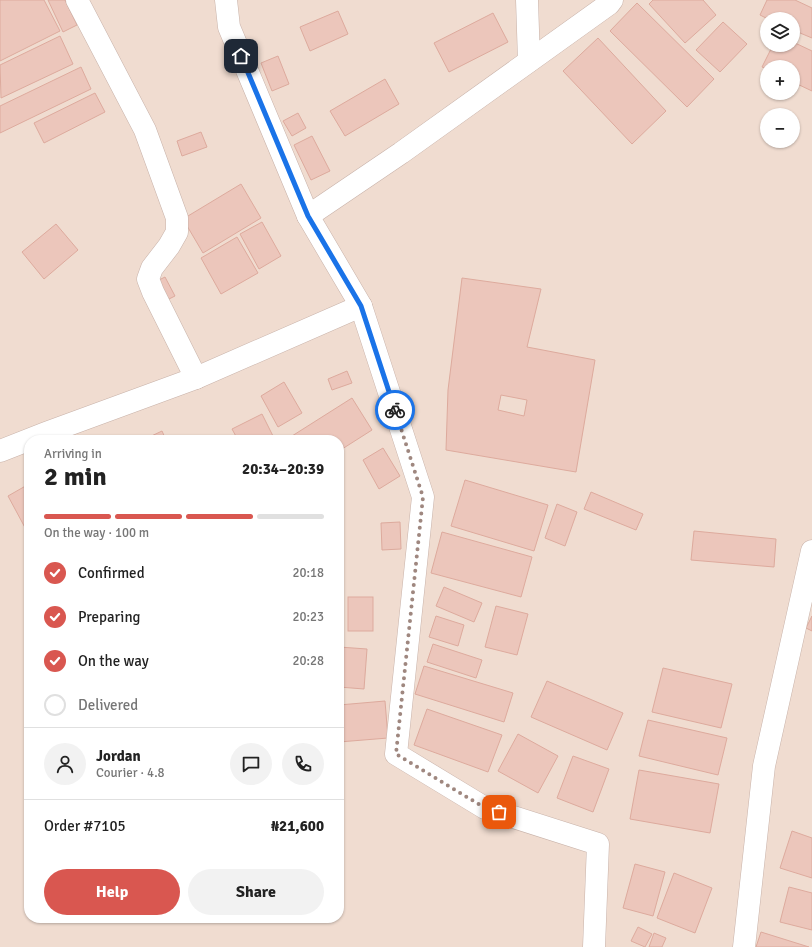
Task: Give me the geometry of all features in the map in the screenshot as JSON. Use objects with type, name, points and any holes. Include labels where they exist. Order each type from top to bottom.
[{"type":"street","points":[[77,0],[145,130],[177,218],[177,232],[169,246],[152,268],[148,279],[196,378]]},
{"type":"street","points":[[226,0],[229,27],[308,216],[361,306],[423,497],[396,754],[485,808],[598,844],[594,947]]},
{"type":"street","points":[[527,0],[529,61]]},
{"type":"street","points":[[308,216],[401,152],[609,4],[612,0]]},
{"type":"street","points":[[41,435],[196,378],[361,306]]},
{"type":"street","points":[[0,452],[24,442]]},
{"type":"street","points":[[744,947],[764,766],[812,551]]},
{"type":"shaded area","points":[[0,0],[812,0],[812,947],[0,947]]},
{"type":"building","points":[[0,0],[44,0],[60,31],[0,61]]},
{"type":"building","points":[[48,0],[65,0],[77,25],[63,32]]},
{"type":"building","points":[[653,0],[703,0],[716,15],[685,43],[649,4]]},
{"type":"building","points":[[767,0],[795,0],[812,8],[812,38],[800,33],[800,12],[761,12]]},
{"type":"building","points":[[637,3],[714,79],[687,107],[610,31]]},
{"type":"building","points":[[338,11],[348,34],[310,51],[300,27]]},
{"type":"building","points":[[493,13],[508,42],[449,72],[434,43]]},
{"type":"building","points":[[723,22],[747,44],[720,72],[696,50]]},
{"type":"building","points":[[60,36],[73,64],[1,98],[0,65]]},
{"type":"building","points":[[598,38],[666,111],[632,144],[563,71]]},
{"type":"building","points":[[800,45],[812,51],[812,91],[800,85],[800,60],[766,60],[770,52],[800,52]]},
{"type":"building","points":[[278,56],[289,84],[272,91],[261,63]]},
{"type":"building","points":[[81,67],[91,89],[0,133],[0,106]]},
{"type":"building","points":[[385,79],[399,104],[345,136],[330,111]]},
{"type":"building","points":[[95,93],[105,112],[44,143],[34,123]]},
{"type":"building","points":[[298,113],[306,128],[292,136],[283,121]]},
{"type":"building","points":[[201,132],[207,147],[182,156],[177,141]]},
{"type":"building","points":[[312,136],[330,171],[311,180],[294,145]]},
{"type":"building","points":[[241,184],[261,218],[203,253],[183,219]]},
{"type":"building","points":[[262,222],[281,256],[259,269],[240,234]]},
{"type":"building","points":[[56,224],[78,250],[44,279],[22,252]]},
{"type":"building","points":[[237,237],[258,273],[221,294],[201,258]]},
{"type":"building","points":[[165,277],[175,296],[161,303],[151,284]]},
{"type":"building","points":[[462,278],[541,289],[527,347],[595,360],[576,472],[446,450],[448,390]],"holes":[[[501,395],[527,400],[524,416],[498,410]]]},
{"type":"building","points":[[347,371],[352,383],[332,390],[328,379]]},
{"type":"building","points":[[284,382],[302,413],[278,427],[261,396]]},
{"type":"building","points":[[352,398],[372,430],[344,448],[344,435],[294,435]]},
{"type":"building","points":[[262,414],[272,435],[235,435],[232,429]]},
{"type":"building","points":[[162,431],[164,435],[154,435]]},
{"type":"building","points":[[383,448],[400,476],[379,489],[363,460]]},
{"type":"building","points":[[465,480],[548,505],[534,551],[451,526]]},
{"type":"building","points":[[24,487],[24,526],[8,496]]},
{"type":"building","points":[[591,492],[643,514],[636,530],[584,509]]},
{"type":"building","points":[[557,504],[577,512],[565,546],[545,538]]},
{"type":"building","points":[[400,522],[401,549],[382,550],[381,523]]},
{"type":"building","points":[[694,531],[776,539],[774,567],[691,560]]},
{"type":"building","points":[[442,532],[532,557],[521,597],[431,573]]},
{"type":"building","points":[[444,587],[482,603],[474,622],[436,606]]},
{"type":"building","points":[[348,597],[373,597],[373,631],[348,631]]},
{"type":"building","points":[[496,606],[528,614],[517,655],[485,647]]},
{"type":"building","points":[[436,616],[464,625],[458,646],[429,637]]},
{"type":"building","points":[[812,616],[812,631],[806,628]]},
{"type":"building","points":[[433,644],[482,660],[476,678],[427,662]]},
{"type":"building","points":[[344,647],[367,649],[364,689],[344,687]]},
{"type":"building","points":[[424,666],[513,693],[504,722],[415,694]]},
{"type":"building","points":[[663,668],[732,684],[721,728],[652,712]]},
{"type":"building","points":[[547,681],[623,713],[607,750],[531,717]]},
{"type":"building","points":[[385,701],[388,738],[344,742],[344,705]]},
{"type":"building","points":[[427,709],[502,735],[488,772],[414,745]]},
{"type":"building","points":[[648,720],[727,738],[718,775],[639,756]]},
{"type":"building","points":[[518,734],[558,756],[538,793],[498,771]]},
{"type":"building","points":[[573,756],[609,769],[593,812],[557,798]]},
{"type":"building","points":[[639,770],[719,784],[710,833],[630,819]]},
{"type":"building","points":[[792,831],[812,838],[812,878],[780,868]]},
{"type":"building","points":[[635,864],[665,872],[653,916],[623,908]]},
{"type":"building","points":[[674,873],[712,888],[695,933],[657,918]]},
{"type":"building","points":[[789,887],[812,893],[812,930],[780,922]]},
{"type":"building","points":[[638,927],[652,934],[645,947],[631,941]]},
{"type":"building","points":[[761,932],[809,947],[756,947]]},
{"type":"building","points":[[654,933],[666,938],[662,947],[649,947]]},
{"type":"way so far","points":[[395,410],[423,497],[396,754],[485,808],[499,812]]},
{"type":"route","points":[[241,56],[308,216],[361,306],[395,410]]}]
